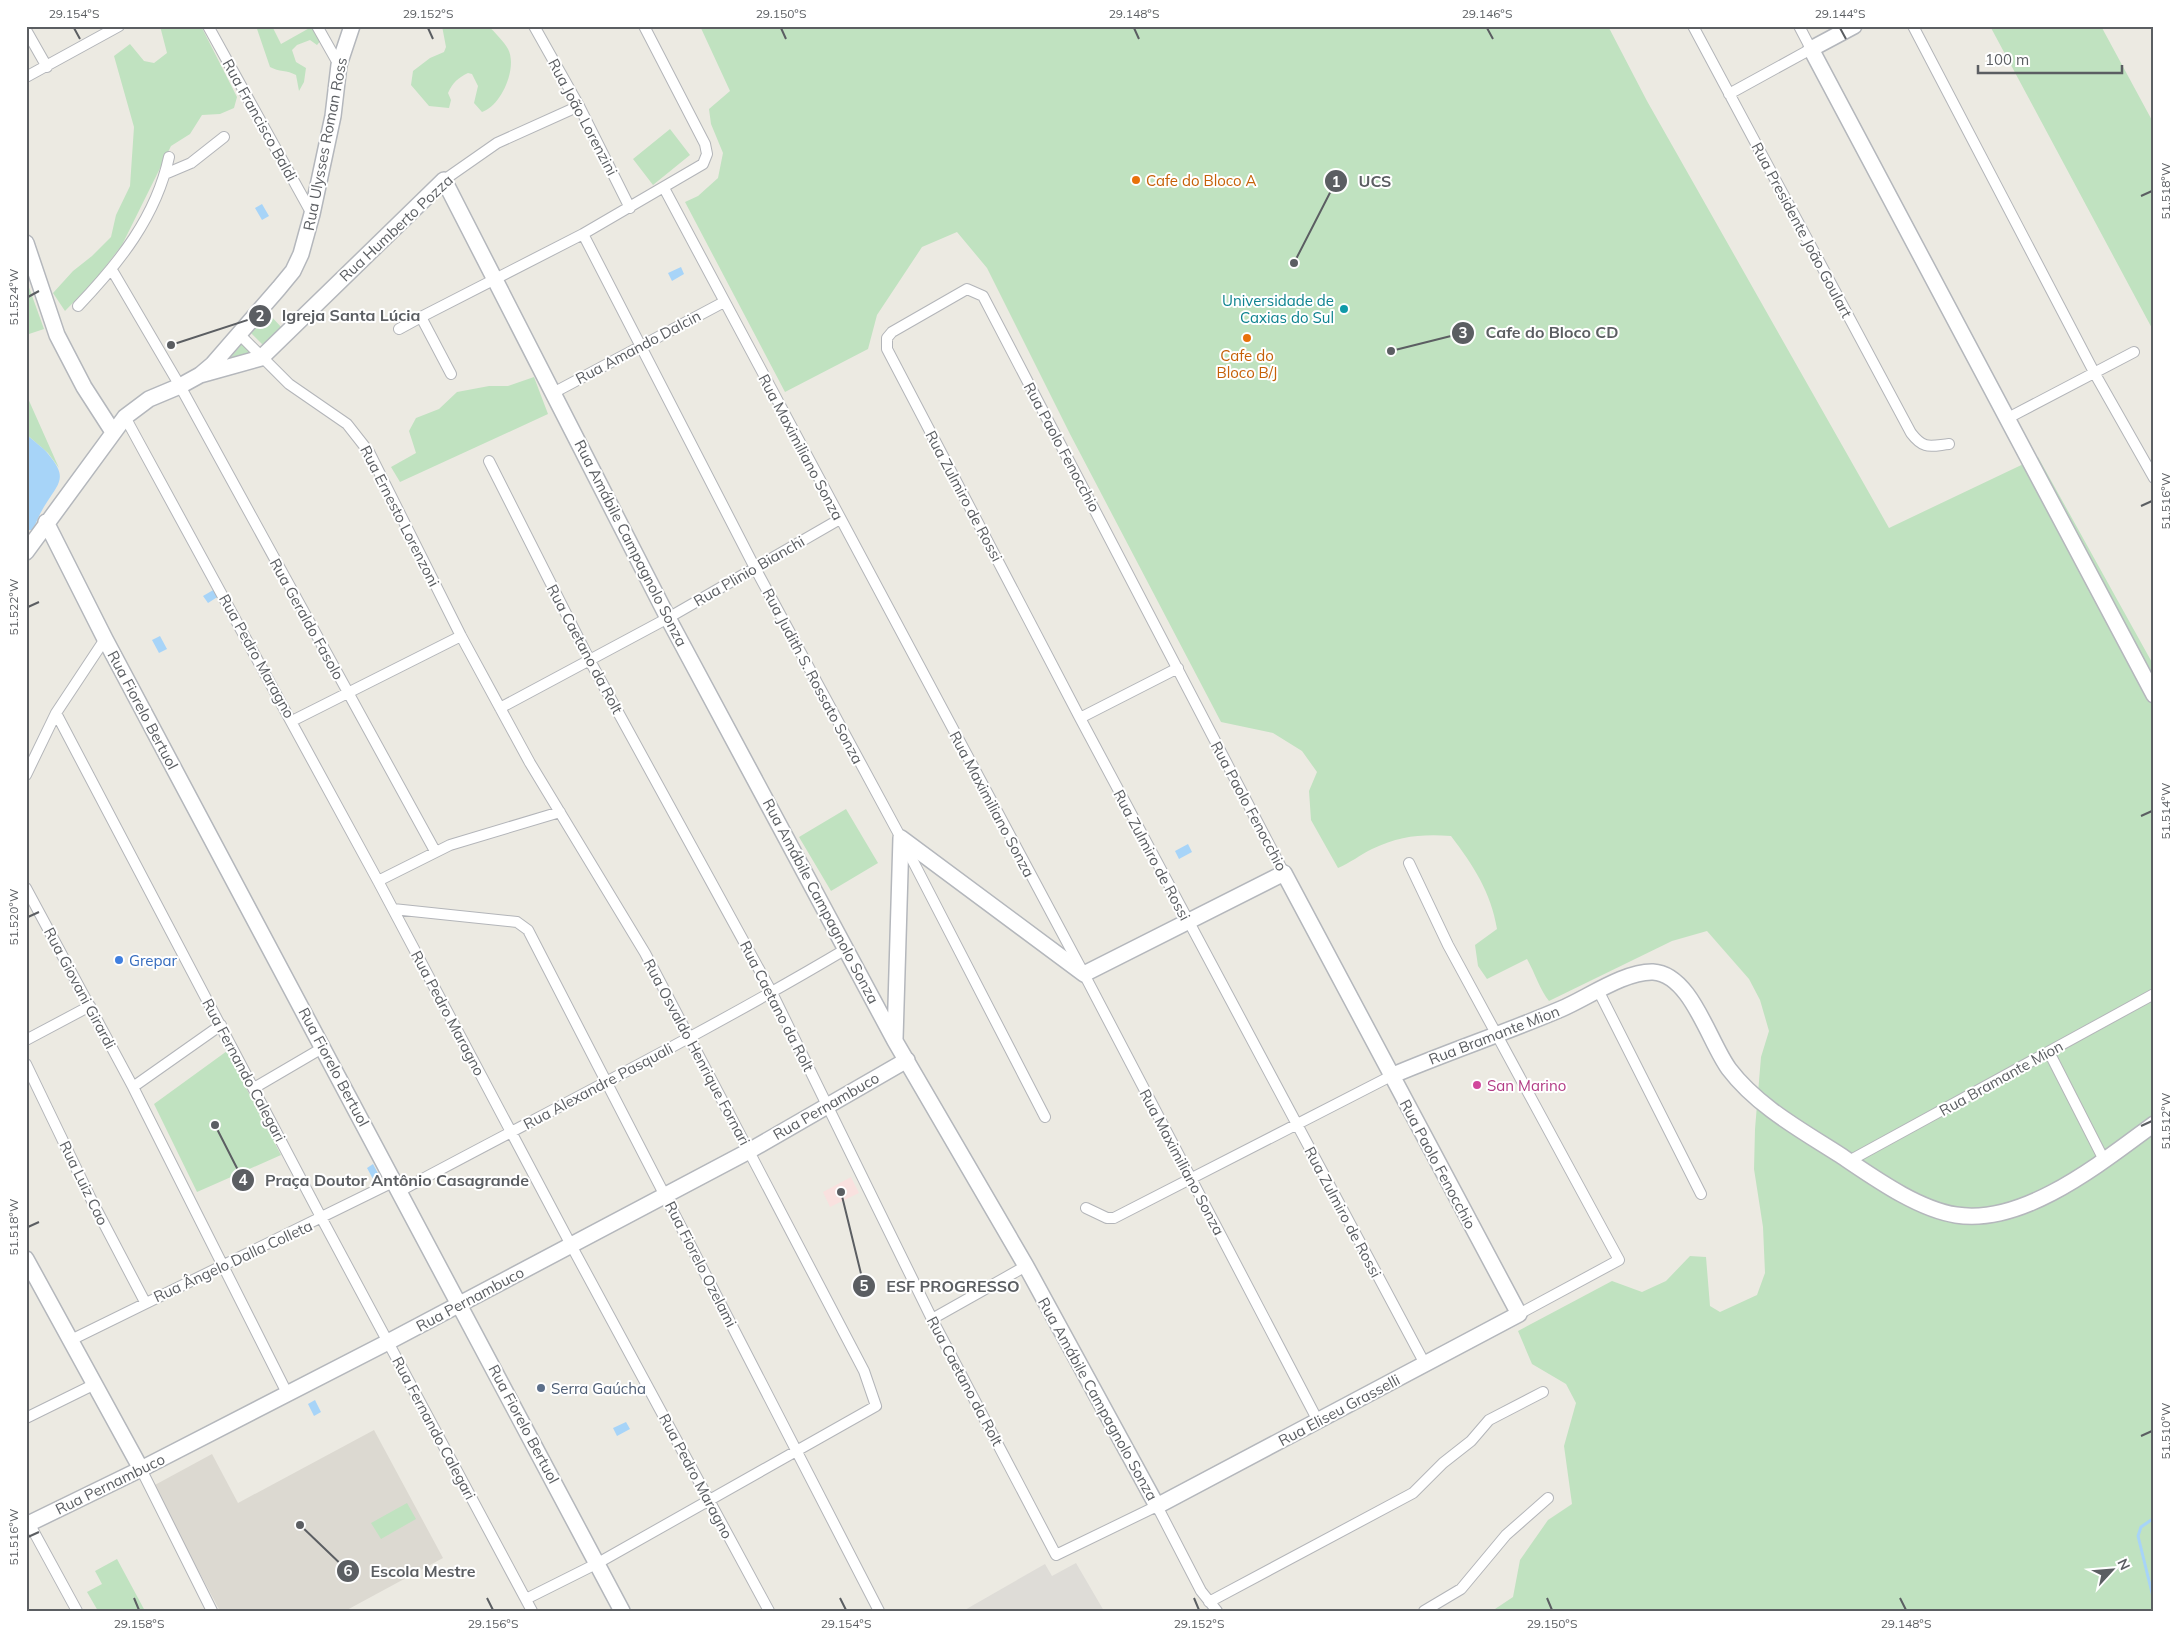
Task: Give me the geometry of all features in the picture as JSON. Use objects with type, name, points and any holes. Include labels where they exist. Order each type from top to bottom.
[{"type":"street","points":[[26,78],[119,26]]},
{"type":"street","name":"Rua Francisco Baldi","points":[[208,26],[312,214]]},
{"type":"street","points":[[317,26],[339,65]]},
{"type":"street","name":"Rua Ulysses Roman Ross","points":[[200,375],[240,335],[293,271],[301,254],[312,214],[332,116],[339,65],[352,26]]},
{"type":"street","points":[[399,329],[583,234],[703,164],[707,154],[705,144],[644,26]]},
{"type":"street","name":"Rua Presidente João Goulart","points":[[1693,26],[1911,433],[1919,443],[1925,446],[1950,444]]},
{"type":"street","points":[[1799,26],[2154,695]]},
{"type":"street","points":[[1729,94],[1854,26]]},
{"type":"street","points":[[1913,26],[2095,374],[2154,478]]},
{"type":"street","name":"Rua João Lorenzini","points":[[538,29],[630,208]]},
{"type":"street","points":[[26,30],[47,66]]},
{"type":"street","name":"Rua Humberto Pozza","points":[[200,375],[261,358],[444,180],[497,143],[579,106]]},
{"type":"street","points":[[165,174],[191,164],[224,137]]},
{"type":"street","points":[[78,306],[112,270],[137,234],[154,202],[165,174],[169,157]]},
{"type":"street","name":"Rua Amábile Campagnolo Sonza","points":[[444,180],[668,618],[895,1041],[1026,1266],[1209,1602],[1217,1611]]},
{"type":"street","name":"Rua Maximiliano Sonza","points":[[664,188],[1084,974],[1318,1421]]},
{"type":"street","name":"Rua Judith S. Rossato Sonza","points":[[583,234],[755,568],[901,838],[1045,1117]]},
{"type":"street","points":[[26,243],[57,335],[84,387],[113,432]]},
{"type":"street","name":"Rua Geraldo Fasolo","points":[[112,270],[180,386],[435,851]]},
{"type":"street","name":"Rua Paolo Fenocchio","points":[[886,342],[892,332],[967,289],[983,296],[1391,1076],[1518,1314]]},
{"type":"street","name":"Rua Amando Dalcin","points":[[553,393],[724,302]]},
{"type":"street","points":[[421,317],[451,374]]},
{"type":"street","name":"Rua Ernesto Lorenzoni","points":[[240,335],[289,384],[347,424],[369,452],[460,636],[500,708]]},
{"type":"street","name":"Rua Zulmiro de Rossi","points":[[886,342],[1080,718],[1295,1124],[1425,1364]]},
{"type":"street","points":[[2008,418],[2134,352]]},
{"type":"street","points":[[26,552],[46,522],[125,417],[149,399],[200,375]]},
{"type":"street","name":"Rua Pedro Maragno","points":[[125,417],[292,721],[768,1611]]},
{"type":"street","name":"Rua Caetano da Rolt","points":[[489,461],[590,660],[772,993],[932,1319],[1056,1555]]},
{"type":"street","name":"Rua Plinio Bianchi","points":[[500,708],[668,618],[840,519]]},
{"type":"street","name":"Rua Fiorelo Bertuol","points":[[46,522],[105,639],[324,1047],[622,1611]]},
{"type":"street","points":[[292,721],[460,636]]},
{"type":"street","points":[[26,775],[56,713],[105,639]]},
{"type":"street","points":[[1080,718],[1178,668]]},
{"type":"street","name":"Rua Osvaldo Henrique Fornari","points":[[500,708],[645,953],[864,1371],[876,1406],[796,1449]]},
{"type":"street","name":"Rua Fernando Calegari","points":[[56,713],[322,1219],[532,1611]]},
{"type":"street","points":[[378,881],[435,851],[560,812]]},
{"type":"street","points":[[901,838],[1084,974],[1284,872]]},
{"type":"street","points":[[895,1041],[901,838]]},
{"type":"street","points":[[1409,863],[1448,945],[1496,1034]]},
{"type":"street","name":"Rua Giovani Girardi","points":[[26,888],[133,1087],[288,1395]]},
{"type":"street","name":"Rua Fiorelo Ozelami","points":[[393,909],[517,922],[528,930],[666,1194],[879,1611]]},
{"type":"street","name":"Rua Alexandre Pasquali","points":[[397,1186],[511,1131],[606,1080],[689,1039],[846,949]]},
{"type":"street","name":"Rua Bramante Mion","points":[[1086,1208],[1107,1218],[1114,1218],[1391,1076],[1562,1009],[1633,974],[1654,972],[1670,977],[1683,988],[1728,1067],[1747,1090],[1849,1161],[1915,1201],[1956,1215],[1990,1216],[2024,1207],[2104,1160],[2154,1124]]},
{"type":"street","points":[[1598,992],[1702,1194]]},
{"type":"street","name":"Rua Bramante Mion","points":[[1849,1161],[2154,994]]},
{"type":"street","points":[[26,1040],[90,1006]]},
{"type":"street","points":[[133,1087],[221,1025]]},
{"type":"street","name":"Rua Eliseu Grasselli","points":[[1056,1555],[1157,1506],[1619,1260],[1496,1034]]},
{"type":"street","points":[[254,1088],[324,1047]]},
{"type":"street","points":[[2049,1052],[2104,1160]]},
{"type":"street","name":"Rua Pernambuco","points":[[28,1524],[141,1470],[288,1395],[748,1150],[829,1106],[906,1060]]},
{"type":"street","name":"Rua Luiz Cao","points":[[26,1064],[90,1197],[145,1302]]},
{"type":"street","name":"Rua Ângelo Dalla Colleta","points":[[70,1340],[223,1264],[397,1186]]},
{"type":"street","points":[[26,1259],[141,1470],[212,1611]]},
{"type":"street","points":[[932,1319],[1026,1266]]},
{"type":"street","points":[[26,1418],[95,1384]]},
{"type":"street","points":[[1209,1602],[1413,1493],[1443,1463],[1471,1441],[1489,1420],[1542,1392]]},
{"type":"street","points":[[526,1599],[598,1563],[796,1449]]},
{"type":"street","points":[[1424,1611],[1461,1589],[1506,1535],[1548,1498]]},
{"type":"street","points":[[28,1524],[77,1611]]},
{"type":"shaded area","points":[[851,1177],[859,1193],[830,1207],[823,1192]]},
{"type":"shaded area","points":[[374,1430],[443,1558],[345,1611],[220,1611],[153,1486],[212,1454],[238,1503]]},
{"type":"shaded area","points":[[1076,1563],[1104,1611],[963,1611],[1045,1564],[1052,1576]]},
{"type":"green space","points":[[160,26],[201,26],[237,97],[234,108],[220,114],[202,115],[190,134],[171,146],[122,245],[95,280],[65,311],[53,293],[73,271],[111,237],[116,215],[130,186],[134,127],[114,56],[130,44],[144,61],[154,63],[167,53]]},
{"type":"green space","points":[[256,26],[272,26],[281,44],[313,26],[322,39],[317,45],[310,40],[297,45],[292,50],[296,62],[306,68],[304,82],[299,91],[296,75],[270,67]]},
{"type":"green space","points":[[442,26],[488,26],[508,49],[511,57],[511,66],[506,85],[495,102],[482,112],[474,103],[478,86],[472,74],[464,75],[452,86],[448,93],[451,100],[449,108],[429,106],[411,85],[413,71],[430,58],[444,52],[446,47]]},
{"type":"green space","points":[[700,26],[1608,26],[1647,101],[1889,528],[2038,457],[2154,666],[2154,1611],[1492,1611],[1513,1597],[1520,1560],[1548,1520],[1572,1504],[1564,1446],[1576,1403],[1566,1384],[1532,1364],[1518,1331],[1612,1281],[1642,1292],[1666,1281],[1690,1256],[1706,1257],[1710,1306],[1720,1312],[1757,1295],[1765,1273],[1763,1227],[1754,1169],[1755,1129],[1761,1057],[1769,1031],[1760,1000],[1749,979],[1707,931],[1672,941],[1549,1001],[1527,959],[1487,979],[1478,966],[1475,945],[1497,929],[1494,916],[1486,891],[1467,858],[1451,836],[1430,835],[1392,841],[1372,849],[1338,868],[1311,820],[1309,791],[1317,772],[1302,751],[1273,733],[1221,722],[1070,434],[987,268],[957,232],[922,247],[877,315],[868,349],[785,392],[685,202],[698,196],[718,178],[723,153],[711,124],[709,109],[730,91]]},
{"type":"green space","points":[[1990,26],[2101,26],[2154,124],[2154,332]]},
{"type":"green space","points":[[670,129],[690,155],[653,185],[633,159]]},
{"type":"green space","points":[[26,279],[44,329],[26,335]]},
{"type":"green space","points":[[269,314],[283,329],[265,347],[251,333]]},
{"type":"green space","points":[[242,344],[254,355],[225,364]]},
{"type":"green space","points":[[534,377],[548,414],[400,482],[391,467],[416,453],[409,431],[416,418],[439,409],[457,392],[489,386],[508,386]]},
{"type":"green space","points":[[26,394],[59,468],[48,453],[26,434]]},
{"type":"green space","points":[[846,809],[878,863],[831,891],[799,837]]},
{"type":"green space","points":[[227,1051],[281,1155],[197,1192],[154,1104]]},
{"type":"green space","points":[[407,1503],[416,1519],[381,1539],[371,1523]]},
{"type":"green space","points":[[117,1559],[145,1611],[98,1611],[87,1592],[102,1584],[95,1571]]},
{"type":"water","points":[[262,204],[269,216],[262,220],[255,208]]},
{"type":"water","points":[[681,267],[684,274],[672,281],[668,273]]},
{"type":"water","points":[[26,434],[47,452],[60,474],[58,484],[33,530],[28,530]]},
{"type":"water","points":[[215,589],[219,596],[208,603],[203,596]]},
{"type":"water","points":[[160,636],[167,649],[159,653],[152,640]]},
{"type":"water","points":[[1188,844],[1192,852],[1179,859],[1175,851]]},
{"type":"water","points":[[373,1164],[380,1177],[374,1181],[367,1168]]},
{"type":"water","points":[[315,1400],[321,1412],[314,1416],[308,1404]]},
{"type":"water","points":[[626,1422],[630,1429],[617,1436],[613,1428]]},
{"type":"waterway","points":[[2154,1518],[2141,1527],[2138,1536],[2154,1601]]},
{"type":"place","name":"Cafe do Bloco A","points":[[1136,180]]},
{"type":"place","name":"UCS","points":[[1294,263]]},
{"type":"place","name":"Universidade de Caxias do Sul","points":[[1344,309]]},
{"type":"place","name":"Cafe do Bloco B/J","points":[[1247,338]]},
{"type":"place","name":"Igreja Santa Lúcia","points":[[171,345]]},
{"type":"place","name":"Cafe do Bloco CD","points":[[1391,351]]},
{"type":"place","name":"Grepar","points":[[119,960]]},
{"type":"place","name":"San Marino","points":[[1477,1085]]},
{"type":"place","name":"Praça Doutor Antônio Casagrande","points":[[215,1125]]},
{"type":"place","name":"ESF PROGRESSO","points":[[841,1192]]},
{"type":"place","name":"Serra Gaúcha","points":[[541,1388]]},
{"type":"place","name":"Escola Mestre","points":[[300,1525]]}]
